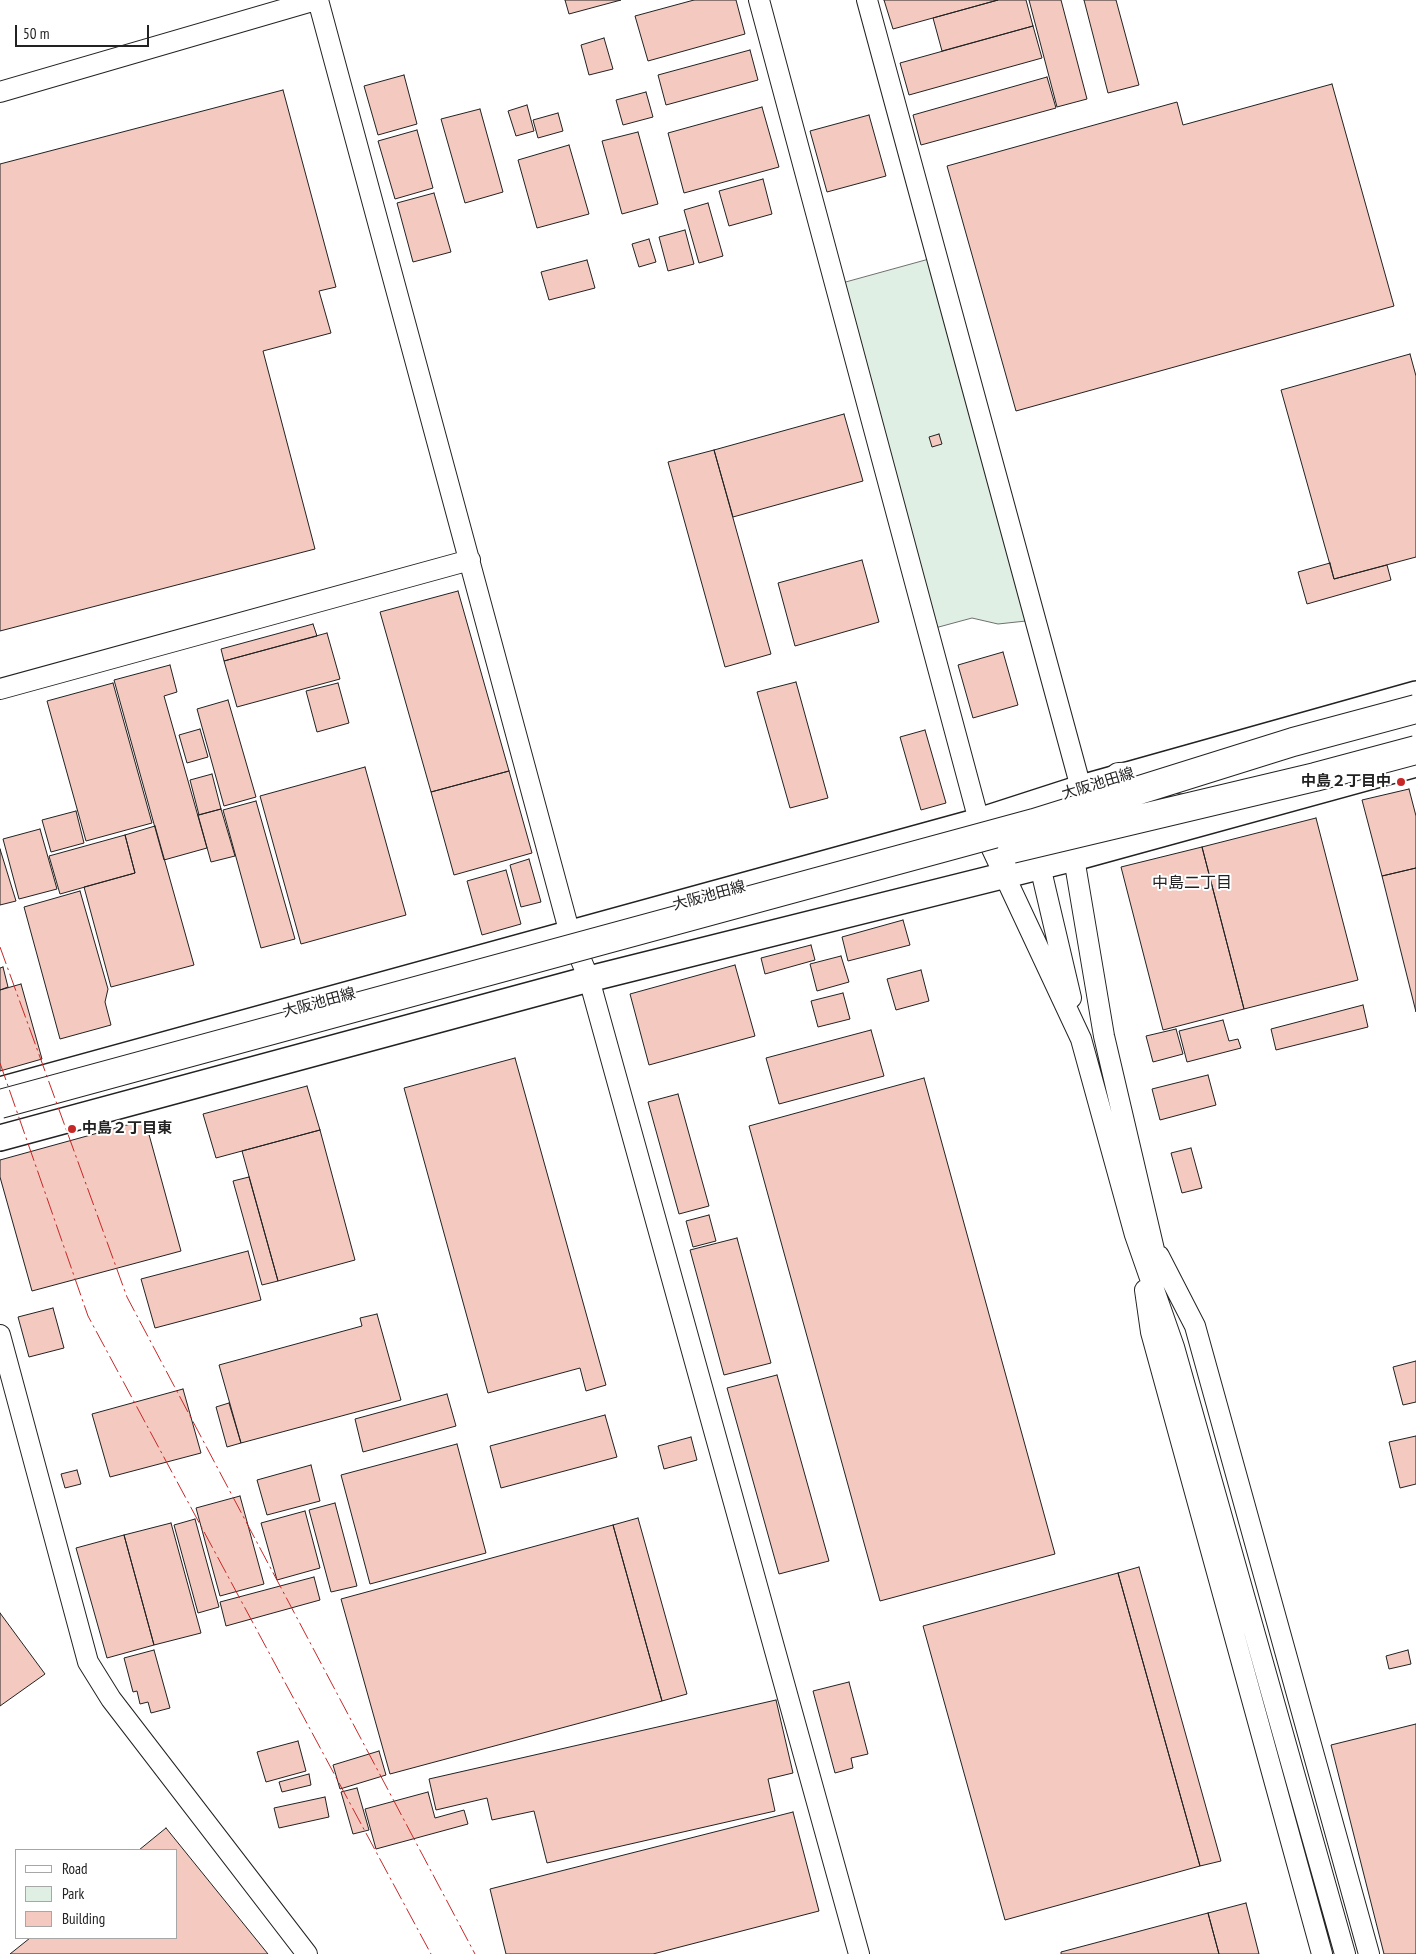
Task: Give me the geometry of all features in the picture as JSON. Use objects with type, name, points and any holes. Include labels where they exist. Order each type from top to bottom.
[{"type":"highway","points":[[0,1104],[1034,823],[1293,742],[1416,709]]},
{"type":"highway","points":[[1119,778],[1143,776],[1209,781],[1266,768],[1416,728]]},
{"type":"highway","points":[[0,1123],[1044,840],[1315,777],[1416,750]]},
{"type":"main road","name":"大阪池田線","points":[[0,1090],[979,821],[1081,788],[1416,694]]},
{"type":"main road","points":[[0,1138],[589,979],[1074,858],[1416,764]]},
{"type":"street","points":[[0,92],[317,0],[570,934],[589,979],[859,1954]]},
{"type":"street","points":[[759,0],[979,821],[1081,1039]]},
{"type":"street","points":[[867,0],[1081,788],[1074,858],[1104,1036],[1147,1246],[1150,1332],[1322,1954]]},
{"type":"street","points":[[0,688],[470,560]]},
{"type":"street","points":[[1081,788],[1061,803],[1048,822],[1040,845],[1040,866],[1081,1039],[1147,1246],[1344,1954]]},
{"type":"street","points":[[1147,1246],[1195,1326],[1369,1954]]},
{"type":"street","points":[[0,1336],[88,1662],[111,1699],[308,1954]]},
{"type":"green space","points":[[929,259],[1026,621],[998,624],[972,618],[935,628],[842,283]]},
{"type":"building","points":[[565,0],[621,0],[569,14]]},
{"type":"building","points":[[694,0],[736,0],[745,34],[648,61],[635,16]]},
{"type":"building","points":[[884,0],[998,0],[893,29]]},
{"type":"building","points":[[998,0],[1026,0],[1033,26],[942,51],[933,18]]},
{"type":"building","points":[[1029,0],[1061,0],[1087,99],[1057,107]]},
{"type":"building","points":[[1084,0],[1116,0],[1139,85],[1108,93]]},
{"type":"building","points":[[1033,26],[1042,58],[909,95],[900,63]]},
{"type":"building","points":[[604,38],[613,69],[589,75],[581,45]]},
{"type":"building","points":[[750,50],[758,80],[666,105],[658,75]]},
{"type":"building","points":[[404,75],[417,124],[378,135],[364,86]]},
{"type":"building","points":[[1047,77],[1056,108],[921,145],[913,115]]},
{"type":"building","points":[[1332,84],[1394,306],[1016,411],[947,166],[1177,102],[1183,125]]},
{"type":"building","points":[[283,90],[336,287],[319,291],[331,333],[263,351],[315,549],[0,631],[0,164]]},
{"type":"building","points":[[646,92],[653,117],[623,125],[616,100]]},
{"type":"building","points":[[527,105],[534,131],[516,136],[508,111]]},
{"type":"building","points":[[762,107],[779,167],[684,193],[668,133]]},
{"type":"building","points":[[480,109],[503,192],[465,203],[441,119]]},
{"type":"building","points":[[558,113],[563,131],[538,138],[533,120]]},
{"type":"building","points":[[869,115],[886,176],[827,192],[810,131]]},
{"type":"building","points":[[417,130],[433,188],[395,199],[378,141]]},
{"type":"building","points":[[638,132],[658,204],[622,214],[602,141]]},
{"type":"building","points":[[569,145],[589,214],[537,228],[518,160]]},
{"type":"building","points":[[763,179],[772,214],[729,226],[719,191]]},
{"type":"building","points":[[434,193],[451,252],[413,262],[397,203]]},
{"type":"building","points":[[708,203],[723,256],[699,263],[684,210]]},
{"type":"building","points":[[685,230],[694,264],[668,271],[659,237]]},
{"type":"building","points":[[649,239],[656,262],[639,267],[632,244]]},
{"type":"building","points":[[587,260],[595,288],[549,300],[541,272]]},
{"type":"building","points":[[1410,354],[1416,376],[1416,557],[1334,579],[1281,390]]},
{"type":"building","points":[[844,414],[863,481],[733,517],[714,450]]},
{"type":"building","points":[[939,434],[942,444],[932,447],[929,437]]},
{"type":"building","points":[[714,450],[771,654],[725,667],[668,462]]},
{"type":"building","points":[[862,560],[879,622],[795,646],[778,583]]},
{"type":"building","points":[[1330,563],[1334,579],[1387,565],[1391,580],[1307,604],[1298,572]]},
{"type":"building","points":[[458,591],[509,771],[431,792],[380,612]]},
{"type":"building","points":[[313,624],[317,636],[224,661],[221,649]]},
{"type":"building","points":[[327,633],[340,679],[237,707],[224,661]]},
{"type":"building","points":[[1003,652],[1018,705],[973,718],[958,665]]},
{"type":"building","points":[[170,665],[177,692],[164,696],[207,848],[164,860],[114,680]]},
{"type":"building","points":[[796,682],[828,798],[790,808],[757,692]]},
{"type":"building","points":[[113,683],[152,823],[86,841],[47,701]]},
{"type":"building","points":[[338,683],[349,723],[317,732],[306,691]]},
{"type":"building","points":[[228,700],[256,797],[224,806],[197,709]]},
{"type":"building","points":[[200,729],[208,757],[187,763],[179,735]]},
{"type":"building","points":[[925,730],[946,803],[921,810],[900,737]]},
{"type":"building","points":[[365,767],[406,915],[301,944],[260,796]]},
{"type":"building","points":[[509,771],[532,853],[454,875],[431,792]]},
{"type":"building","points":[[212,774],[221,809],[199,815],[190,780]]},
{"type":"building","points":[[1409,789],[1416,816],[1416,868],[1382,876],[1362,800]]},
{"type":"building","points":[[256,801],[295,939],[261,948],[223,810]]},
{"type":"building","points":[[221,809],[235,856],[211,862],[198,815]]},
{"type":"building","points":[[76,811],[84,843],[51,852],[42,820]]},
{"type":"building","points":[[1316,818],[1358,980],[1244,1009],[1202,847]]},
{"type":"building","points":[[155,826],[194,965],[111,987],[84,887],[135,873],[125,835]]},
{"type":"building","points":[[40,829],[57,889],[19,899],[3,839]]},
{"type":"building","points":[[125,835],[135,873],[60,894],[49,856]]},
{"type":"building","points":[[1202,847],[1244,1009],[1163,1030],[1121,867]]},
{"type":"building","points":[[0,849],[16,901],[0,905]]},
{"type":"building","points":[[529,859],[541,902],[521,907],[510,865]]},
{"type":"building","points":[[1416,868],[1416,1012],[1382,876]]},
{"type":"building","points":[[506,870],[521,924],[482,935],[467,881]]},
{"type":"building","points":[[80,891],[108,989],[105,1002],[111,1025],[60,1039],[24,907]]},
{"type":"building","points":[[903,920],[910,945],[848,961],[842,937]]},
{"type":"building","points":[[811,945],[815,960],[765,974],[761,958]]},
{"type":"building","points":[[841,956],[849,982],[817,991],[810,964]]},
{"type":"building","points":[[735,965],[755,1036],[649,1065],[630,994]]},
{"type":"building","points":[[3,967],[8,987],[0,990],[0,968]]},
{"type":"building","points":[[921,970],[929,1001],[896,1010],[887,979]]},
{"type":"building","points":[[21,984],[42,1059],[0,1071],[0,990]]},
{"type":"building","points":[[843,993],[850,1019],[818,1027],[811,1001]]},
{"type":"building","points":[[1363,1005],[1368,1027],[1276,1050],[1271,1029]]},
{"type":"building","points":[[1223,1020],[1229,1041],[1238,1039],[1241,1048],[1187,1062],[1179,1031]]},
{"type":"building","points":[[1176,1029],[1183,1054],[1153,1062],[1146,1036]]},
{"type":"building","points":[[871,1030],[884,1076],[779,1104],[766,1058]]},
{"type":"building","points":[[515,1058],[606,1385],[586,1391],[580,1368],[488,1393],[404,1088]]},
{"type":"building","points":[[1208,1075],[1216,1105],[1160,1120],[1152,1089]]},
{"type":"building","points":[[924,1078],[1055,1554],[880,1601],[749,1126]]},
{"type":"building","points":[[307,1086],[320,1130],[216,1158],[203,1114]]},
{"type":"building","points":[[678,1094],[709,1206],[679,1214],[648,1102]]},
{"type":"building","points":[[145,1120],[181,1251],[32,1291],[0,1177],[0,1160]]},
{"type":"building","points":[[320,1130],[355,1260],[278,1281],[242,1151]]},
{"type":"building","points":[[1191,1148],[1202,1188],[1182,1193],[1171,1153]]},
{"type":"building","points":[[249,1177],[278,1281],[262,1285],[233,1181]]},
{"type":"building","points":[[709,1215],[716,1241],[693,1247],[686,1221]]},
{"type":"building","points":[[737,1238],[771,1363],[724,1375],[690,1250]]},
{"type":"building","points":[[248,1251],[261,1300],[155,1328],[141,1279]]},
{"type":"building","points":[[53,1308],[64,1348],[29,1357],[18,1317]]},
{"type":"building","points":[[377,1314],[401,1400],[241,1443],[219,1365],[362,1326],[360,1318]]},
{"type":"building","points":[[1416,1361],[1416,1402],[1403,1405],[1393,1367]]},
{"type":"building","points":[[777,1375],[829,1561],[779,1574],[727,1388]]},
{"type":"building","points":[[183,1389],[201,1453],[110,1477],[92,1414]]},
{"type":"building","points":[[447,1394],[456,1426],[363,1452],[355,1419]]},
{"type":"building","points":[[229,1403],[241,1443],[227,1447],[216,1407]]},
{"type":"building","points":[[605,1415],[617,1457],[501,1488],[490,1446]]},
{"type":"building","points":[[1416,1436],[1416,1484],[1400,1488],[1389,1442]]},
{"type":"building","points":[[691,1437],[697,1460],[664,1469],[658,1446]]},
{"type":"building","points":[[457,1444],[486,1553],[370,1584],[341,1475]]},
{"type":"building","points":[[311,1465],[320,1501],[267,1515],[257,1480]]},
{"type":"building","points":[[77,1470],[81,1484],[65,1488],[61,1474]]},
{"type":"building","points":[[240,1496],[264,1584],[220,1596],[196,1508]]},
{"type":"building","points":[[335,1503],[357,1586],[331,1592],[309,1510]]},
{"type":"building","points":[[305,1511],[320,1568],[277,1580],[261,1523]]},
{"type":"building","points":[[638,1518],[687,1694],[662,1701],[613,1525]]},
{"type":"building","points":[[195,1519],[219,1607],[198,1613],[174,1525]]},
{"type":"building","points":[[171,1523],[201,1633],[154,1645],[124,1535]]},
{"type":"building","points":[[613,1525],[662,1701],[390,1774],[341,1599]]},
{"type":"building","points":[[124,1535],[154,1645],[107,1658],[76,1548]]},
{"type":"building","points":[[1139,1567],[1221,1861],[1200,1866],[1118,1573]]},
{"type":"building","points":[[1118,1573],[1200,1866],[1005,1920],[923,1626]]},
{"type":"building","points":[[314,1577],[320,1600],[226,1626],[220,1602]]},
{"type":"building","points":[[0,1613],[45,1674],[0,1706]]},
{"type":"building","points":[[154,1650],[170,1708],[151,1713],[148,1702],[140,1704],[137,1691],[133,1692],[124,1658]]},
{"type":"building","points":[[1408,1650],[1411,1664],[1389,1669],[1386,1656]]},
{"type":"building","points":[[849,1682],[868,1754],[851,1758],[853,1768],[835,1773],[813,1691]]},
{"type":"building","points":[[776,1700],[793,1773],[768,1779],[775,1811],[547,1863],[534,1811],[492,1820],[487,1798],[436,1810],[429,1779]]},
{"type":"building","points":[[1416,1724],[1416,1954],[1384,1954],[1331,1745]]},
{"type":"building","points":[[298,1741],[306,1771],[266,1782],[257,1752]]},
{"type":"building","points":[[379,1751],[386,1775],[340,1789],[333,1765]]},
{"type":"building","points":[[309,1774],[311,1785],[282,1792],[279,1782]]},
{"type":"building","points":[[357,1788],[369,1830],[353,1834],[341,1792]]},
{"type":"building","points":[[428,1792],[435,1818],[464,1810],[468,1824],[376,1849],[365,1809]]},
{"type":"building","points":[[325,1797],[329,1817],[279,1828],[274,1808]]},
{"type":"building","points":[[793,1812],[819,1911],[653,1954],[506,1954],[490,1889]]},
{"type":"building","points":[[166,1828],[268,1954],[10,1954],[29,1939],[178,1939],[178,1849],[140,1849]]},
{"type":"building","points":[[1246,1903],[1259,1954],[1219,1954],[1208,1913]]},
{"type":"building","points":[[1208,1913],[1219,1954],[1061,1954],[1061,1952]]},
{"type":"power","points":[[0,947],[127,1297],[475,1954]]},
{"type":"power","points":[[0,1063],[88,1316],[431,1954]]},
{"type":"place","name":"中島２丁目中","points":[[1401,782]]},
{"type":"place","name":"中島２丁目東","points":[[72,1129]]},
{"type":"district","name":"中島二丁目","points":[[1192,883]]}]
